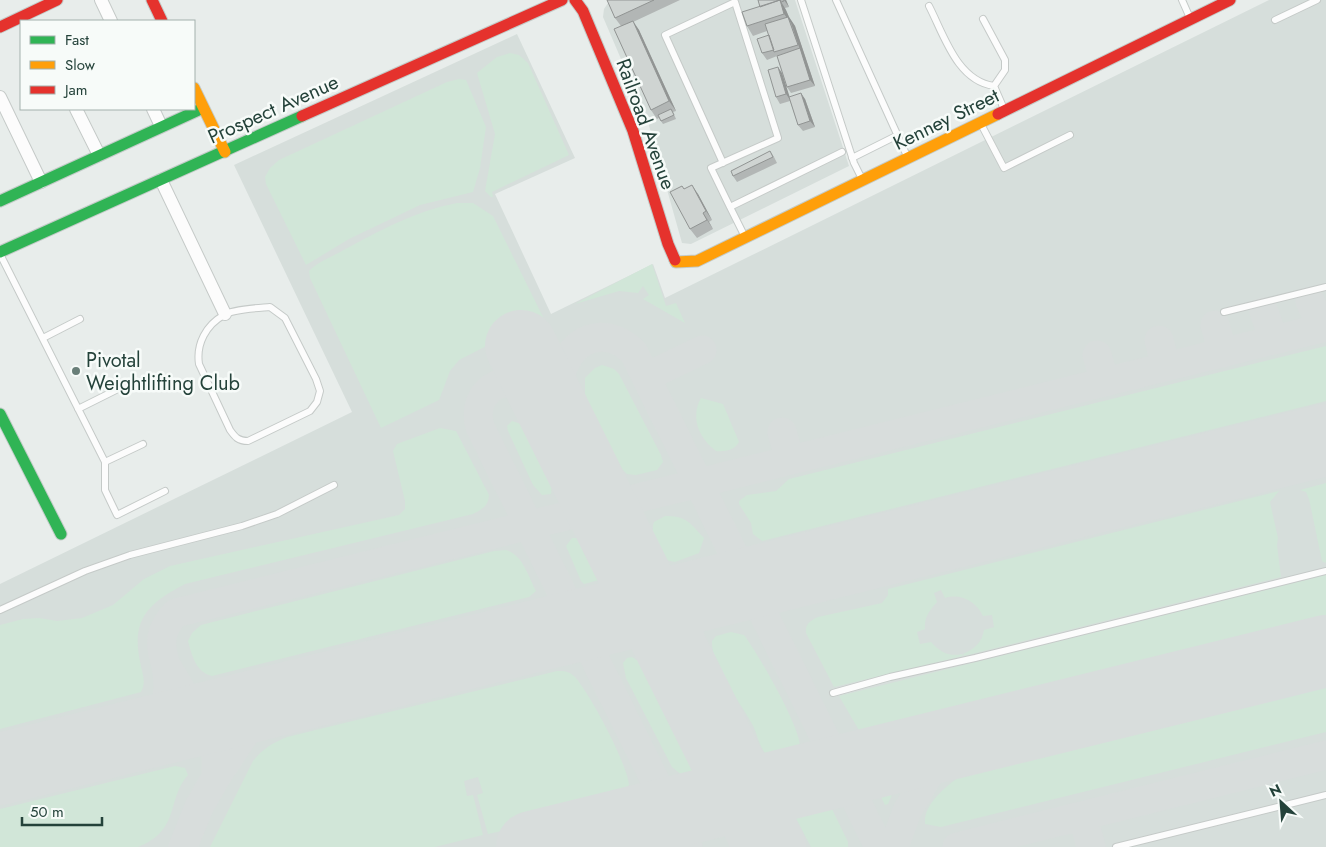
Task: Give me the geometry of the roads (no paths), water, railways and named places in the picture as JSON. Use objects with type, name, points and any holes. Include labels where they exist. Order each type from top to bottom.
[{"type":"street","points":[[32,17],[58,0]]},
{"type":"street","points":[[101,0],[111,20]]},
{"type":"street","points":[[152,0],[162,20]]},
{"type":"street","name":"Prospect Avenue","points":[[0,253],[562,0]]},
{"type":"street","name":"Railroad Avenue","points":[[575,0],[582,11],[632,131],[668,244],[676,262]]},
{"type":"street","name":"Kenney Street","points":[[676,262],[697,261],[746,238],[1230,0]]},
{"type":"street","points":[[0,27],[20,21]]},
{"type":"street","points":[[195,90],[225,152]]},
{"type":"street","points":[[0,97],[41,182]]},
{"type":"street","points":[[0,201],[203,108]]},
{"type":"street","points":[[76,110],[99,155]]},
{"type":"street","points":[[153,110],[161,126]]},
{"type":"street","points":[[161,180],[225,314]]},
{"type":"street","points":[[0,414],[61,534]]},
{"type":"lane","points":[[801,0],[852,158],[862,180]]},
{"type":"lane","points":[[836,0],[908,158]]},
{"type":"lane","points":[[1182,0],[1191,19]]},
{"type":"lane","points":[[1275,20],[1317,0]]},
{"type":"lane","points":[[723,163],[665,35],[735,2],[778,138],[723,163],[711,168],[746,238]]},
{"type":"lane","points":[[929,6],[959,65],[983,85],[994,86]]},
{"type":"lane","points":[[983,19],[1005,60],[1005,70],[994,86]]},
{"type":"lane","points":[[994,86],[1005,110]]},
{"type":"lane","points":[[980,123],[1004,168],[1070,135]]},
{"type":"lane","points":[[852,158],[898,135]]},
{"type":"lane","points":[[730,208],[842,152]]},
{"type":"lane","points":[[0,253],[105,462],[105,490],[117,515],[165,491]]},
{"type":"lane","points":[[1224,312],[1326,287]]},
{"type":"lane","points":[[270,307],[278,312],[285,318],[316,379],[320,391],[317,402],[310,410],[248,442],[237,439],[230,430],[199,364],[198,352],[201,340],[225,314],[270,307]]},
{"type":"lane","points":[[42,338],[80,319]]},
{"type":"lane","points":[[78,409],[116,390]]},
{"type":"lane","points":[[105,462],[143,444]]},
{"type":"lane","points":[[0,610],[85,571],[130,555],[242,526],[277,514],[334,485]]},
{"type":"lane","points":[[833,693],[1326,571]]},
{"type":"lane","points":[[1116,847],[1326,795]]},
{"type":"place","name":"Pivotal Weightlifting Club","points":[[76,371]]}]
